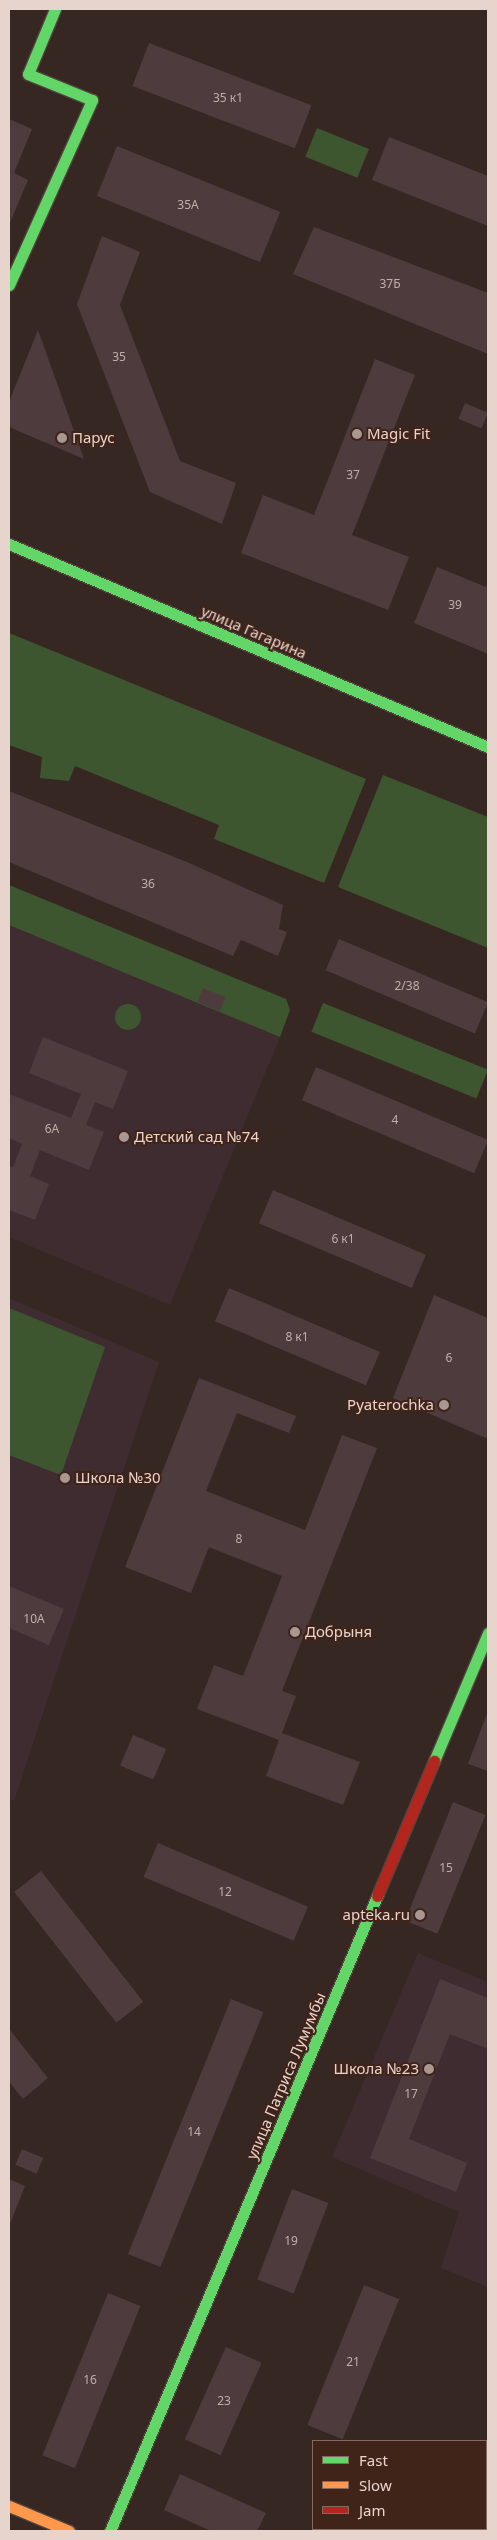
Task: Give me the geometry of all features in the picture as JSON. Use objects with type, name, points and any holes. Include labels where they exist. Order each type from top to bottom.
[{"type":"street","points":[[9,285],[92,100],[28,74],[55,9]]},
{"type":"street","name":"улица Гагарина","points":[[9,544],[488,747]]},
{"type":"street","name":"улица Патриса Лумумбы","points":[[110,2531],[488,1632]]},
{"type":"street","points":[[9,2506],[69,2531]]},
{"type":"shaded area","name":"Детский сад №74","points":[[9,925],[280,1037],[170,1305],[9,1237]]},
{"type":"shaded area","name":"Школа №30","points":[[9,1298],[159,1362],[14,1801],[9,1799]]},
{"type":"shaded area","name":"Школа №23","points":[[418,1953],[488,1982],[488,2287],[441,2268],[459,2212],[332,2157]]},
{"type":"green space","points":[[317,128],[369,149],[357,178],[305,157]]},
{"type":"green space","points":[[9,633],[366,779],[324,883],[214,839],[219,825],[75,766],[69,781],[40,778],[42,757],[9,745]]},
{"type":"green space","points":[[383,775],[488,817],[488,948],[338,887]]},
{"type":"green space","points":[[9,885],[286,999],[290,1010],[280,1037],[9,925]]},
{"type":"green space","points":[[323,1003],[488,1070],[476,1098],[311,1032]]},
{"type":"green space","points":[[128,1004],[137,1008],[141,1017],[137,1026],[128,1030],[119,1026],[115,1017],[119,1008]]},
{"type":"green space","points":[[9,1308],[105,1347],[61,1475],[9,1455]]},
{"type":"building","points":[[149,43],[311,105],[295,148],[133,86]]},
{"type":"building","points":[[9,119],[32,129],[14,173],[28,180],[9,225]]},
{"type":"building","points":[[389,137],[488,176],[488,226],[372,180]]},
{"type":"building","points":[[117,146],[280,212],[260,262],[97,196]]},
{"type":"building","points":[[314,227],[488,293],[488,354],[293,274]]},
{"type":"building","points":[[102,236],[140,252],[120,305],[180,461],[236,483],[222,524],[150,492],[77,304]]},
{"type":"building","points":[[38,330],[84,459],[9,427],[9,402]]},
{"type":"building","points":[[375,359],[415,375],[352,535],[409,557],[388,610],[241,553],[263,495],[314,515]]},
{"type":"building","points":[[465,403],[488,413],[481,428],[458,419]]},
{"type":"building","points":[[437,567],[486,587],[488,582],[488,654],[414,623]]},
{"type":"building","points":[[9,791],[187,862],[283,905],[279,929],[287,932],[278,956],[241,940],[233,956],[9,862]]},
{"type":"building","points":[[339,939],[488,1002],[475,1034],[326,970]]},
{"type":"building","points":[[203,988],[225,997],[220,1011],[197,1002]]},
{"type":"building","points":[[43,1037],[128,1071],[113,1109],[95,1102],[86,1125],[104,1132],[89,1170],[40,1150],[30,1176],[49,1184],[35,1220],[9,1210],[9,1166],[13,1167],[22,1144],[9,1138],[9,1094],[71,1118],[81,1094],[29,1073]]},
{"type":"building","points":[[316,1067],[488,1140],[474,1173],[302,1100]]},
{"type":"building","points":[[273,1190],[426,1255],[412,1288],[259,1223]]},
{"type":"building","points":[[229,1288],[380,1352],[366,1385],[215,1321]]},
{"type":"building","points":[[434,1295],[488,1318],[488,1439],[393,1398]]},
{"type":"building","points":[[199,1378],[296,1416],[289,1433],[237,1413],[206,1491],[305,1530],[342,1435],[377,1448],[282,1691],[296,1696],[282,1733],[360,1762],[343,1805],[266,1776],[279,1740],[197,1709],[214,1665],[243,1676],[282,1576],[209,1547],[191,1593],[125,1567]]},
{"type":"building","points":[[9,1586],[64,1609],[49,1645],[9,1628]]},
{"type":"building","points":[[488,1711],[488,1771],[468,1764]]},
{"type":"building","points":[[133,1735],[166,1749],[153,1779],[120,1765]]},
{"type":"building","points":[[453,1802],[485,1815],[438,1934],[405,1921]]},
{"type":"building","points":[[158,1843],[308,1907],[294,1941],[144,1877]]},
{"type":"building","points":[[41,1871],[143,2002],[116,2023],[14,1892]]},
{"type":"building","points":[[440,1979],[488,1998],[488,2049],[450,2034],[409,2139],[467,2163],[456,2192],[370,2158]]},
{"type":"building","points":[[231,1999],[263,2012],[160,2267],[128,2254]]},
{"type":"building","points":[[9,2029],[48,2078],[23,2099],[9,2082]]},
{"type":"building","points":[[22,2149],[43,2158],[37,2174],[15,2165]]},
{"type":"building","points":[[9,2179],[25,2186],[10,2224],[9,2224]]},
{"type":"building","points":[[292,2189],[328,2203],[294,2294],[257,2280]]},
{"type":"building","points":[[364,2285],[399,2299],[343,2439],[307,2425]]},
{"type":"building","points":[[108,2293],[140,2306],[75,2468],[42,2455]]},
{"type":"building","points":[[226,2347],[262,2363],[221,2455],[185,2439]]},
{"type":"building","points":[[180,2474],[266,2513],[257,2531],[211,2531],[164,2510]]},
{"type":"traffic: fast","points":[[9,285],[92,100],[28,74],[55,9]]},
{"type":"traffic: fast","points":[[9,544],[488,747]]},
{"type":"traffic: fast","points":[[434,1761],[488,1633]]},
{"type":"traffic: fast","points":[[110,2531],[377,1896]]},
{"type":"traffic: slow","points":[[9,2506],[69,2531]]},
{"type":"traffic: jam","points":[[377,1896],[434,1761]]},
{"type":"place","name":"Magic Fit","points":[[357,434]]},
{"type":"place","name":"Парус","points":[[62,438]]},
{"type":"place","name":"Детский сад №74","points":[[124,1137]]},
{"type":"place","name":"Pyaterochka","points":[[444,1405]]},
{"type":"place","name":"Школа №30","points":[[65,1478]]},
{"type":"place","name":"Добрыня","points":[[295,1632]]},
{"type":"place","name":"apteka.ru","points":[[420,1915]]},
{"type":"place","name":"Школа №23","points":[[429,2069]]}]
